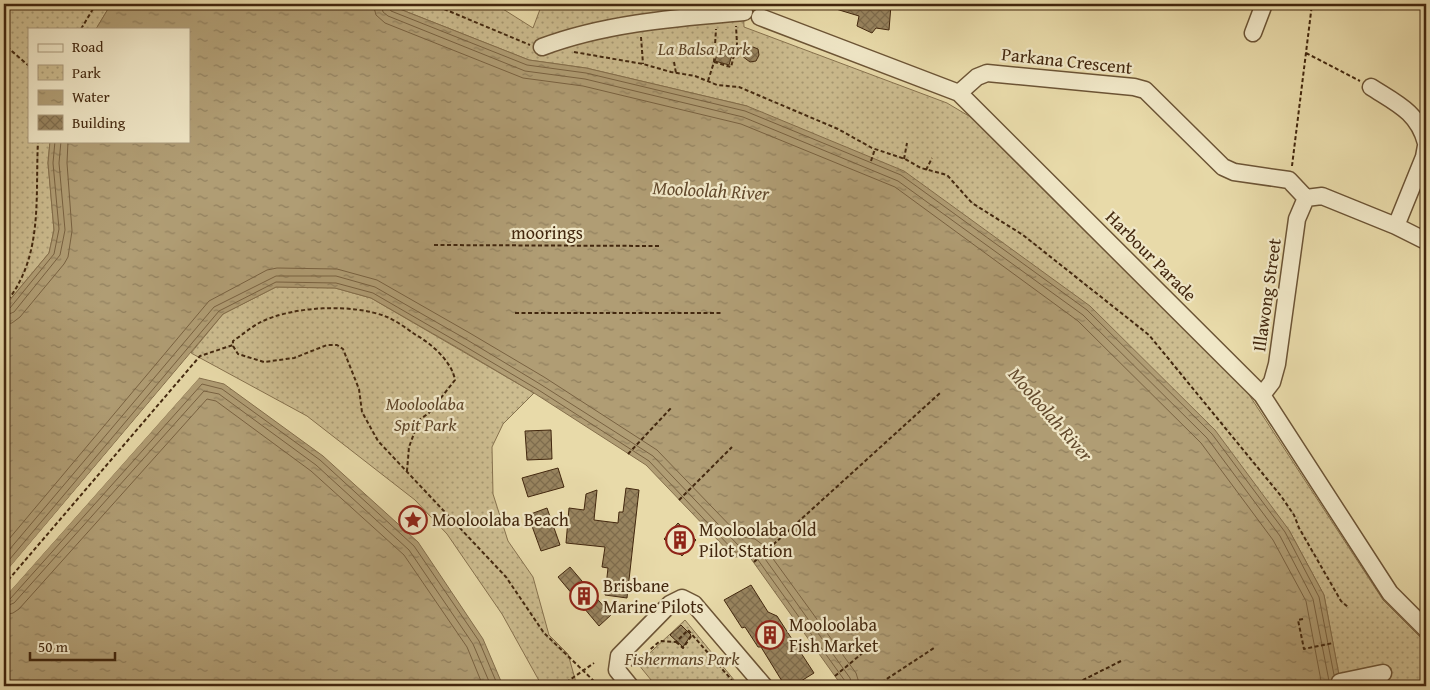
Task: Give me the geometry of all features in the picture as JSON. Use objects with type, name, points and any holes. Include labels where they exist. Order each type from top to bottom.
[{"type":"street","points":[[1253,33],[1264,4]]},
{"type":"street","points":[[542,47],[566,38],[640,22],[742,9]]},
{"type":"street","name":"Harbour Parade","points":[[742,9],[749,20],[756,20],[759,10],[959,93],[1262,395],[1390,593],[1426,629]]},
{"type":"street","name":"Parkana Crescent","points":[[959,93],[977,77],[987,73],[1134,87],[1146,90],[1223,167],[1234,172],[1289,180]]},
{"type":"street","points":[[1371,87],[1409,112],[1422,127],[1426,144],[1424,157],[1396,226]]},
{"type":"street","points":[[1289,180],[1306,198],[1322,196],[1396,226],[1426,241]]},
{"type":"street","name":"Illawong Street","points":[[1262,395],[1272,382],[1277,364],[1297,219],[1306,198]]},
{"type":"street","points":[[625,681],[616,662],[621,653],[670,604],[682,598],[694,604],[764,686]]},
{"type":"street","points":[[1340,682],[1383,673]]},
{"type":"path","points":[[82,28],[96,4]]},
{"type":"path","points":[[432,4],[526,44],[542,47]]},
{"type":"path","points":[[1289,180],[1312,4]]},
{"type":"path","points":[[714,62],[731,67],[737,44],[742,9]]},
{"type":"path","points":[[640,22],[643,64]]},
{"type":"path","points":[[708,82],[714,62],[716,30]]},
{"type":"path","points":[[4,41],[6,46],[28,65]]},
{"type":"path","points":[[573,52],[643,64],[695,76],[708,82],[739,87],[758,97],[793,109],[875,149],[904,159],[926,170],[948,174],[972,203],[1024,235],[1149,335],[1281,496],[1294,515],[1299,528],[1341,601],[1349,608]]},
{"type":"path","points":[[1306,53],[1371,87]]},
{"type":"path","points":[[674,62],[676,73]]},
{"type":"path","points":[[4,305],[14,294],[26,271],[36,232],[38,142]]},
{"type":"path","points":[[904,159],[907,143]]},
{"type":"path","points":[[871,161],[875,149]]},
{"type":"path","points":[[926,170],[932,158]]},
{"type":"path","name":"moorings","points":[[434,245],[659,246]]},
{"type":"path","points":[[4,586],[200,356],[233,344],[233,341],[259,323],[284,314],[326,308],[352,308],[387,317],[429,342],[454,372],[455,380],[429,413],[419,420],[409,447],[407,471]]},
{"type":"path","points":[[515,314],[721,313]]},
{"type":"path","points":[[233,344],[238,354],[264,362],[294,358],[327,345],[343,349],[359,389],[362,412],[378,441],[506,578],[544,633],[582,672],[599,686]]},
{"type":"path","points":[[754,562],[940,393]]},
{"type":"path","points":[[628,454],[672,407]]},
{"type":"path","points":[[679,500],[732,447]]},
{"type":"path","points":[[1303,619],[1298,620],[1304,649],[1333,643]]},
{"type":"path","points":[[676,642],[688,630],[737,686]]},
{"type":"path","points":[[625,681],[660,641],[676,642],[683,648],[692,635]]},
{"type":"path","points":[[876,686],[934,648]]},
{"type":"path","points":[[835,676],[865,650]]},
{"type":"path","points":[[1071,686],[1121,661]]},
{"type":"path","points":[[562,686],[594,663]]},
{"type":"green space","points":[[4,4],[111,4],[97,28],[28,28],[28,142],[50,142],[48,163],[54,230],[49,253],[4,307]]},
{"type":"green space","name":"La Balsa Park","points":[[387,4],[495,4],[533,28],[542,4],[743,4],[744,27],[947,103],[979,122],[1246,390],[1383,600],[1426,643],[1426,686],[1341,686],[1324,595],[1289,530],[747,106],[586,68],[529,60]]},
{"type":"green space","name":"Mooloolaba Spit Park","points":[[276,287],[335,288],[371,298],[534,393],[503,424],[492,447],[493,494],[508,541],[533,577],[549,635],[568,654],[577,686],[542,686],[502,614],[447,534],[415,500],[307,416],[191,353],[223,314]]},
{"type":"green space","name":"Fishermans Park","points":[[685,620],[739,686],[656,686],[638,664]]},
{"type":"water","name":"Mooloolah River","points":[[111,4],[387,4],[529,60],[586,68],[747,106],[904,171],[1090,306],[1215,430],[1289,530],[1324,595],[1341,686],[842,686],[749,556],[734,557],[646,465],[534,393],[371,298],[335,288],[276,287],[223,314],[4,574],[4,307],[49,253],[54,230],[48,163],[50,142],[190,142],[190,28],[97,28]]},
{"type":"water","points":[[199,378],[224,384],[323,456],[418,542],[483,639],[503,686],[4,686],[4,598]]},
{"type":"pier","points":[[191,353],[192,356],[4,576],[4,574]]},
{"type":"pier","points":[[198,376],[199,378],[4,598],[4,594]]},
{"type":"building","points":[[827,4],[891,5],[889,30],[876,28],[872,33],[857,26],[859,16],[826,6]]},
{"type":"building","points":[[720,44],[734,48],[729,65],[715,61]]},
{"type":"building","points":[[748,48],[758,49],[759,55],[756,61],[750,62],[742,56]]},
{"type":"building","points":[[551,430],[552,459],[527,460],[525,431]]},
{"type":"building","points":[[558,468],[564,487],[528,497],[522,478]]},
{"type":"building","points":[[626,488],[639,490],[627,598],[605,595],[608,568],[602,567],[605,547],[566,543],[569,508],[584,510],[586,494],[597,490],[594,520],[618,523],[619,512],[623,512]]},
{"type":"building","points":[[547,508],[560,545],[541,551],[528,515]]},
{"type":"building","name":"Mooloolaba Old Pilot Station","points":[[678,523],[696,540],[682,556],[664,539]]},
{"type":"building","name":"Brisbane Marine Pilots","points":[[570,567],[611,615],[599,626],[558,577]]},
{"type":"building","name":"Mooloolaba Fish Market","points":[[751,585],[768,612],[777,616],[814,673],[793,686],[785,686],[761,647],[758,647],[745,627],[742,628],[724,600]]},
{"type":"building","points":[[681,625],[691,635],[683,647],[670,635]]},
{"type":"place","name":"Mooloolaba Beach","points":[[413,520]]},
{"type":"place","name":"Mooloolaba Old Pilot Station","points":[[680,540]]},
{"type":"place","name":"Brisbane Marine Pilots","points":[[584,596]]},
{"type":"place","name":"Mooloolaba Fish Market","points":[[770,635]]}]
